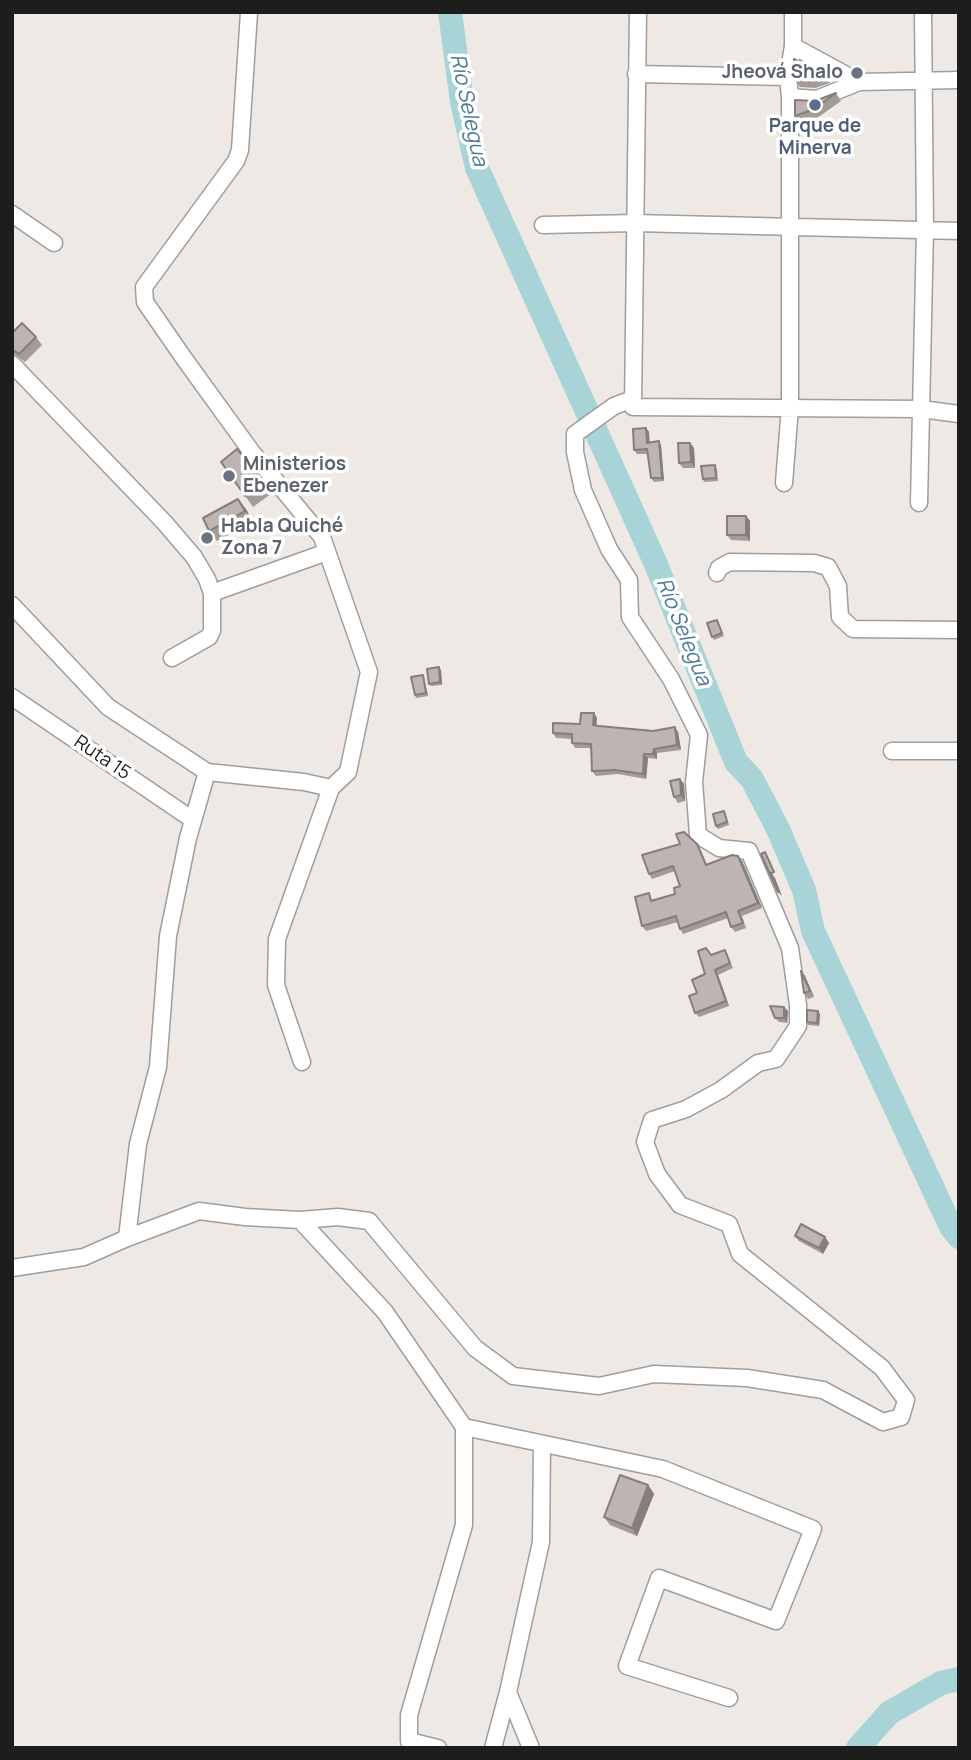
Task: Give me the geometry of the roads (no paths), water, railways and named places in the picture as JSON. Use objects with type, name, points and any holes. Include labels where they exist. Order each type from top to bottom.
[{"type":"street","points":[[249,12],[240,150],[236,161],[144,287],[145,302],[251,451],[322,537],[369,672],[348,772],[331,788],[277,939],[276,985],[302,1062]]},
{"type":"street","points":[[638,12],[630,400],[633,407],[920,409],[959,414]]},
{"type":"street","points":[[784,483],[790,407],[788,77],[793,46],[793,12]]},
{"type":"street","points":[[919,503],[925,229],[923,12]]},
{"type":"street","points":[[793,46],[859,82]]},
{"type":"street","points":[[636,74],[788,77]]},
{"type":"street","points":[[790,97],[817,99],[859,82],[959,80]]},
{"type":"street","points":[[12,214],[54,243]]},
{"type":"street","points":[[543,225],[635,223],[959,231]]},
{"type":"street","points":[[12,364],[194,557],[212,593],[213,625],[209,638],[172,658]]},
{"type":"street","points":[[12,1268],[85,1257],[199,1210],[300,1220],[338,1217],[369,1221],[475,1348],[513,1376],[599,1386],[654,1374],[747,1378],[822,1390],[883,1422],[901,1418],[906,1400],[882,1368],[740,1254],[729,1224],[680,1205],[657,1174],[645,1142],[652,1120],[687,1109],[721,1090],[758,1062],[776,1059],[798,1026],[798,1005],[790,948],[749,851],[719,848],[698,835],[694,782],[699,735],[671,679],[630,617],[629,580],[609,549],[583,490],[575,452],[575,434],[614,406],[630,400]]},
{"type":"street","points":[[212,593],[327,552]]},
{"type":"street","points":[[717,573],[719,568],[730,562],[814,563],[828,568],[838,586],[840,617],[853,629],[959,630]]},
{"type":"street","points":[[12,605],[108,707],[207,772],[304,782],[331,788]]},
{"type":"street","name":"Ruta 15","points":[[12,696],[193,820]]},
{"type":"street","points":[[892,751],[959,751]]},
{"type":"street","points":[[127,1238],[138,1144],[158,1067],[168,936],[193,820],[207,772]]},
{"type":"street","points":[[300,1220],[385,1312],[464,1427],[464,1525],[409,1715],[409,1741],[438,1748]]},
{"type":"street","points":[[464,1427],[663,1469],[813,1528],[776,1621],[659,1578],[626,1666],[729,1698]]},
{"type":"street","points":[[493,1748],[541,1542],[542,1445]]},
{"type":"street","points":[[508,1692],[531,1748]]},
{"type":"waterway","name":"Río Selegua","points":[[450,12],[462,102],[477,168],[655,562],[736,762],[752,779],[778,829],[804,890],[813,931],[951,1227],[959,1237]]},
{"type":"waterway","name":"Río Selegua","points":[[858,1748],[889,1713],[941,1683],[959,1679]]},
{"type":"place","name":"Jheová Shalo","points":[[857,73]]},
{"type":"place","name":"Parque de Minerva","points":[[815,105]]},
{"type":"place","name":"Ministerios Ebenezer","points":[[229,476]]},
{"type":"place","name":"Habla Quiché Zona 7","points":[[207,538]]}]
